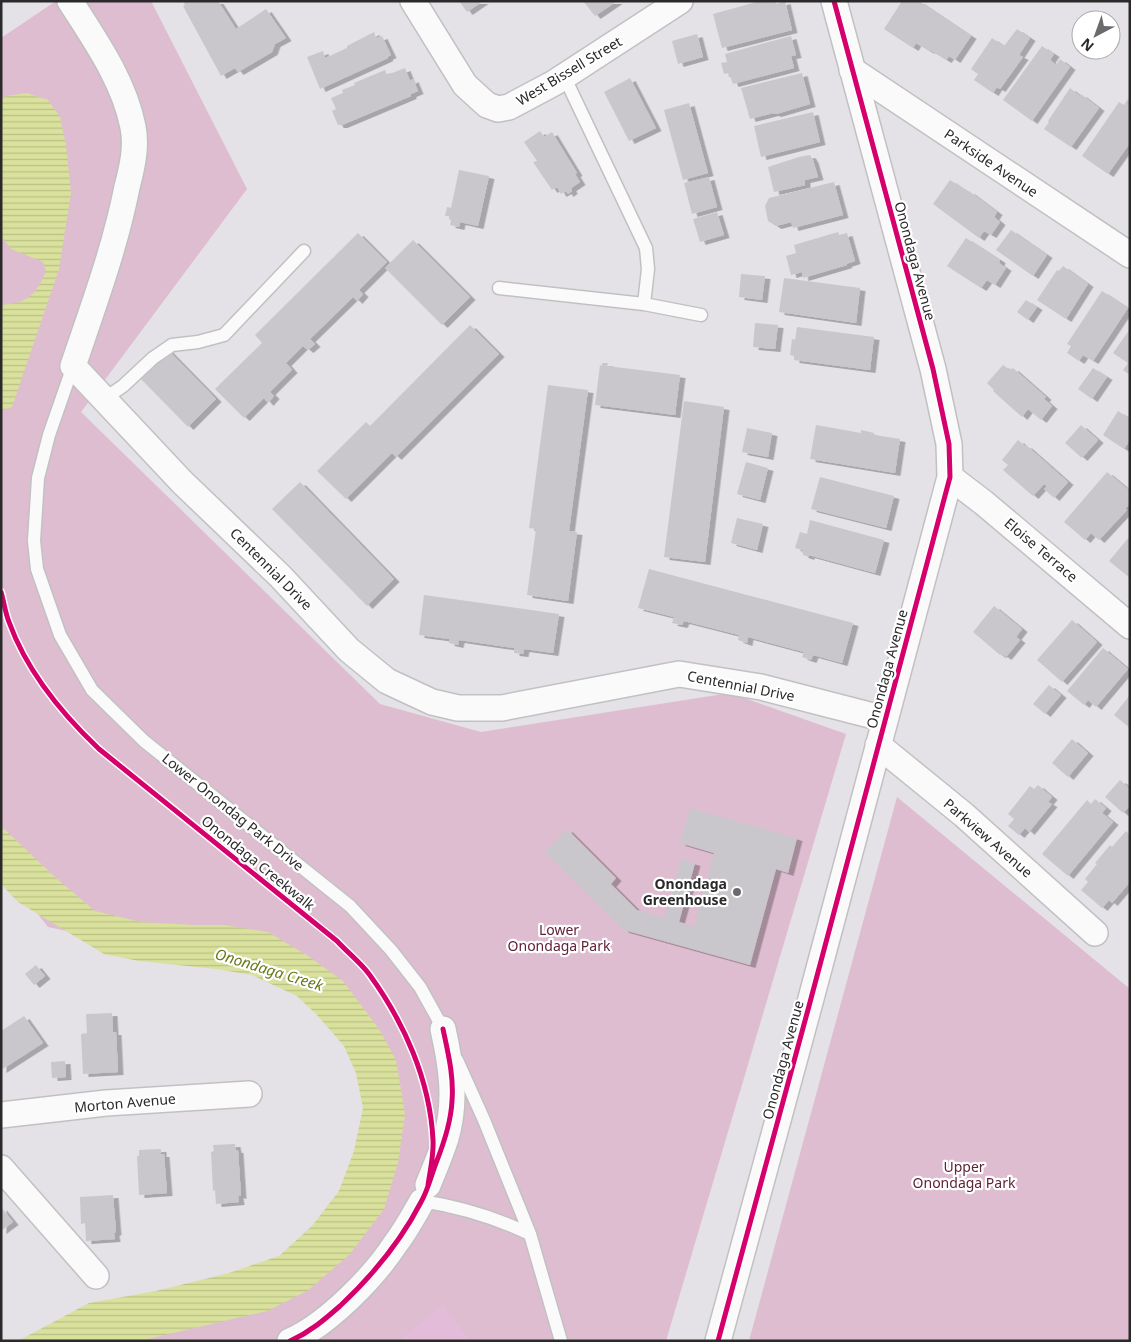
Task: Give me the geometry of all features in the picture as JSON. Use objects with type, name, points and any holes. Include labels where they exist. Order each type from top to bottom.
[{"type":"street","points":[[70,1],[104,55],[128,106],[133,129],[134,157],[120,221],[73,366]]},
{"type":"street","name":"West Bissell Street","points":[[413,1],[465,85],[487,106],[498,109],[509,108],[564,76],[680,1]]},
{"type":"street","name":"Onondaga Avenue","points":[[718,1341],[950,477],[949,444],[933,369],[834,1]]},
{"type":"street","name":"Parkside Avenue","points":[[852,70],[1130,255]]},
{"type":"street","name":"Centennial Drive","points":[[73,366],[182,482],[280,576],[349,650],[387,682],[432,702],[458,708],[502,708],[679,674],[761,687],[885,719]]},
{"type":"street","name":"Eloise Terrace","points":[[950,477],[984,503],[1130,626]]},
{"type":"street","name":"Parkview Avenue","points":[[878,745],[964,815],[1095,933]]},
{"type":"street","points":[[290,1341],[309,1332],[350,1297],[396,1243],[425,1193],[446,1136],[452,1100],[451,1066],[443,1029]]},
{"type":"street","name":"Morton Avenue","points":[[1,1115],[106,1103],[248,1094]]},
{"type":"street","points":[[1,1168],[96,1276]]},
{"type":"lane","points":[[564,76],[646,248],[648,269],[644,304]]},
{"type":"lane","points":[[104,399],[123,386],[152,358],[172,345],[198,342],[224,335],[304,251]]},
{"type":"lane","points":[[499,288],[644,304],[701,316]]},
{"type":"lane","name":"Lower Onondag Park Drive","points":[[73,366],[49,435],[40,473],[34,541],[37,569],[60,635],[92,690],[144,740],[350,906],[391,950],[420,987],[443,1029],[484,1120],[530,1234],[560,1341]]},
{"type":"lane","points":[[425,1193],[451,1206],[501,1221],[530,1234]]},
{"type":"green space","name":"Lower Onondaga Park","points":[[56,1],[151,1],[247,189],[81,412],[380,704],[481,732],[730,693],[846,734],[666,1341],[78,1341],[289,1275],[352,1212],[371,1120],[331,989],[48,927],[1,867],[1,38]]},
{"type":"green space","name":"Upper Onondaga Park","points":[[897,797],[1130,989],[1130,1341],[749,1341]]},
{"type":"shaded area","points":[[443,1305],[470,1341],[398,1341]]},
{"type":"water","points":[[27,93],[48,100],[60,117],[66,145],[71,193],[59,269],[12,407],[2,410],[1,305],[18,302],[30,296],[39,286],[46,271],[43,262],[11,249],[1,236],[1,101],[6,96]]},
{"type":"water","name":"Onondaga Creek","points":[[1,826],[55,877],[95,911],[141,922],[224,925],[268,932],[308,956],[343,981],[379,1029],[396,1060],[405,1114],[398,1163],[384,1209],[349,1255],[307,1291],[267,1311],[139,1341],[18,1341],[89,1303],[156,1291],[229,1273],[279,1256],[312,1226],[339,1191],[354,1151],[363,1108],[356,1073],[344,1046],[317,1015],[297,996],[252,975],[216,969],[139,961],[104,954],[18,902],[1,884]]},
{"type":"building","points":[[183,1],[218,1],[236,29],[266,9],[286,38],[275,44],[272,52],[238,72],[235,68],[221,76],[183,6],[185,5]]},
{"type":"building","points":[[459,1],[483,1],[467,12]]},
{"type":"building","points":[[583,1],[617,1],[595,16]]},
{"type":"building","points":[[760,1],[775,1],[776,4],[785,1],[792,30],[722,48],[713,14]]},
{"type":"building","points":[[902,1],[919,1],[971,36],[955,60],[949,56],[946,60],[916,43],[913,48],[884,29]]},
{"type":"building","points":[[1017,29],[1030,38],[1019,55],[1023,57],[1000,89],[997,87],[993,93],[974,80],[978,74],[971,69],[992,38],[1004,46]]},
{"type":"building","points":[[374,32],[376,38],[382,36],[391,55],[320,89],[307,57],[323,51],[325,58]]},
{"type":"building","points":[[697,34],[703,57],[678,64],[672,41]]},
{"type":"building","points":[[791,36],[796,55],[791,56],[794,68],[733,84],[729,73],[724,74],[721,63],[727,62],[725,54]]},
{"type":"building","points":[[1042,46],[1054,54],[1050,60],[1056,65],[1060,59],[1070,67],[1032,121],[1003,100]]},
{"type":"building","points":[[405,68],[410,81],[413,79],[418,91],[411,94],[411,96],[338,125],[332,111],[336,109],[331,98],[343,93],[342,90],[355,85],[354,83],[385,70],[387,75]]},
{"type":"building","points":[[802,73],[810,104],[750,119],[741,88]]},
{"type":"building","points":[[630,78],[656,128],[629,141],[604,92]]},
{"type":"building","points":[[1070,88],[1099,108],[1071,147],[1044,129]]},
{"type":"building","points":[[1128,99],[1130,100],[1130,143],[1108,174],[1082,156],[1119,102],[1124,105]]},
{"type":"building","points":[[689,103],[708,173],[683,180],[664,110]]},
{"type":"building","points":[[813,112],[820,142],[761,157],[754,126]]},
{"type":"building","points":[[540,131],[544,137],[552,132],[577,173],[575,174],[580,182],[571,188],[572,191],[568,194],[566,191],[561,194],[557,187],[552,190],[533,162],[537,161],[524,142]]},
{"type":"building","points":[[810,155],[818,177],[805,180],[805,185],[774,192],[768,167]]},
{"type":"building","points":[[459,170],[489,176],[478,226],[460,222],[459,227],[450,225],[451,220],[449,216],[445,216],[447,207],[451,208]]},
{"type":"building","points":[[709,177],[717,207],[692,214],[684,183]]},
{"type":"building","points":[[950,180],[969,191],[997,212],[994,217],[1000,222],[991,235],[984,231],[979,238],[933,204]]},
{"type":"building","points":[[834,182],[843,215],[793,228],[791,222],[776,226],[768,221],[765,206],[769,198]]},
{"type":"building","points":[[717,212],[724,235],[700,242],[693,219]]},
{"type":"building","points":[[1011,230],[1047,255],[1033,276],[996,250]]},
{"type":"building","points":[[838,232],[839,235],[847,233],[855,261],[803,278],[802,272],[791,275],[786,256],[796,253],[794,245]]},
{"type":"building","points":[[358,233],[387,262],[359,290],[363,294],[357,301],[353,297],[310,339],[315,344],[308,350],[303,346],[286,363],[292,370],[270,392],[274,396],[268,403],[264,398],[244,418],[215,389],[262,343],[255,335]]},
{"type":"building","points":[[966,238],[1000,260],[999,263],[1006,268],[995,285],[987,280],[981,288],[947,266]]},
{"type":"building","points":[[413,240],[470,297],[442,325],[385,268]]},
{"type":"building","points":[[1063,266],[1088,284],[1066,319],[1037,300],[1057,270],[1059,271]]},
{"type":"building","points":[[741,274],[765,276],[762,300],[739,297]]},
{"type":"building","points":[[784,278],[860,288],[856,323],[779,312]]},
{"type":"building","points":[[1102,291],[1128,308],[1093,361],[1083,355],[1079,361],[1067,353],[1071,346],[1067,344]]},
{"type":"building","points":[[1026,300],[1037,307],[1028,320],[1017,312]]},
{"type":"building","points":[[755,323],[778,325],[775,349],[753,347]]},
{"type":"building","points":[[470,325],[499,354],[396,457],[392,453],[346,499],[317,471],[366,422],[370,426]]},
{"type":"building","points":[[797,327],[874,337],[870,370],[794,360],[794,356],[790,355],[792,339],[795,340]]},
{"type":"building","points":[[1130,329],[1130,375],[1123,370],[1128,363],[1113,353]]},
{"type":"building","points":[[167,349],[216,399],[188,427],[139,377]]},
{"type":"building","points":[[602,363],[608,363],[607,366],[680,375],[675,415],[595,405],[600,365],[602,366]]},
{"type":"building","points":[[1003,365],[1010,370],[1013,368],[1046,397],[1044,399],[1052,406],[1041,420],[1028,409],[1022,417],[993,391],[987,383]]},
{"type":"building","points":[[1093,368],[1107,377],[1092,399],[1078,389]]},
{"type":"building","points":[[548,385],[588,390],[569,531],[577,532],[568,601],[527,595],[536,529],[529,528]]},
{"type":"building","points":[[684,401],[724,407],[705,562],[664,557]]},
{"type":"building","points":[[1118,411],[1130,419],[1130,440],[1124,449],[1103,435]]},
{"type":"building","points":[[816,425],[861,433],[861,430],[874,433],[874,435],[900,439],[895,473],[810,459]]},
{"type":"building","points":[[1081,425],[1098,440],[1082,458],[1065,443]]},
{"type":"building","points":[[747,428],[772,433],[768,457],[742,452]]},
{"type":"building","points":[[1018,440],[1068,482],[1054,498],[1044,489],[1047,486],[1044,484],[1033,496],[1003,470],[1008,465],[1002,460]]},
{"type":"building","points":[[746,462],[768,468],[760,500],[737,494]]},
{"type":"building","points":[[1107,472],[1130,491],[1130,503],[1125,509],[1127,510],[1099,540],[1091,533],[1085,540],[1064,522]]},
{"type":"building","points":[[820,477],[894,496],[886,528],[811,509]]},
{"type":"building","points":[[300,482],[394,579],[367,606],[272,509]]},
{"type":"building","points":[[737,518],[763,524],[757,550],[731,543]]},
{"type":"building","points":[[810,520],[884,540],[875,573],[803,555],[802,550],[795,548],[800,532],[807,534]]},
{"type":"building","points":[[1130,536],[1130,578],[1109,561]]},
{"type":"building","points":[[649,569],[853,623],[842,663],[813,655],[811,660],[802,657],[804,652],[748,637],[747,643],[738,640],[739,635],[684,621],[682,625],[672,623],[674,617],[638,608]]},
{"type":"building","points":[[424,595],[559,614],[553,653],[524,649],[523,654],[514,653],[514,648],[459,640],[458,645],[449,643],[449,639],[419,635]]},
{"type":"building","points":[[994,606],[1022,629],[1016,637],[1020,640],[1006,657],[1002,654],[1000,655],[973,632]]},
{"type":"building","points":[[1072,620],[1097,642],[1062,682],[1037,660]]},
{"type":"building","points":[[1103,648],[1128,669],[1096,707],[1088,700],[1084,705],[1067,691]]},
{"type":"building","points":[[1049,685],[1061,695],[1045,714],[1033,704]]},
{"type":"building","points":[[1130,695],[1130,728],[1114,715]]},
{"type":"building","points":[[1072,739],[1088,753],[1068,777],[1052,763]]},
{"type":"building","points":[[1120,780],[1130,789],[1130,806],[1123,813],[1105,797]]},
{"type":"building","points":[[1038,785],[1052,797],[1048,802],[1052,804],[1029,832],[1025,828],[1019,835],[1008,826],[1014,819],[1008,814],[1030,786],[1034,789]]},
{"type":"building","points":[[1095,799],[1106,808],[1102,813],[1113,822],[1068,876],[1042,854],[1087,800],[1091,804]]},
{"type":"building","name":"Onondaga Greenhouse","points":[[690,808],[797,838],[788,873],[776,869],[750,965],[624,930],[545,852],[567,829],[616,878],[611,884],[637,910],[665,918],[681,859],[695,863],[679,922],[694,926],[714,853],[680,843]]},
{"type":"building","points":[[1126,831],[1130,835],[1130,882],[1112,903],[1109,900],[1102,908],[1081,890],[1088,882],[1085,879],[1097,864],[1095,863],[1110,845],[1112,847]]},
{"type":"building","points":[[36,965],[45,976],[34,985],[25,974]]},
{"type":"building","points":[[112,1013],[113,1032],[116,1032],[118,1072],[83,1074],[81,1034],[87,1033],[86,1014]]},
{"type":"building","points":[[24,1016],[43,1043],[1,1070],[1,1031]]},
{"type":"building","points":[[65,1061],[66,1077],[52,1078],[51,1062]]},
{"type":"building","points":[[235,1144],[236,1150],[238,1150],[241,1196],[238,1195],[239,1202],[216,1204],[215,1190],[213,1191],[211,1152],[214,1151],[213,1145]]},
{"type":"building","points":[[161,1149],[161,1154],[164,1154],[167,1193],[139,1195],[137,1156],[139,1156],[139,1150]]},
{"type":"building","points":[[113,1195],[115,1239],[86,1241],[85,1223],[81,1224],[80,1197]]},
{"type":"building","points":[[1,1207],[13,1222],[1,1231]]},
{"type":"cycle path","points":[[718,1341],[950,477],[949,444],[933,369],[834,1]]},
{"type":"cycle path","name":"Onondaga Creekwalk","points":[[1,592],[6,614],[25,658],[46,691],[71,721],[99,749],[337,941],[362,965],[382,992],[413,1052],[427,1096],[433,1140],[428,1185]]},
{"type":"cycle path","points":[[290,1341],[322,1321],[363,1283],[395,1244],[428,1188],[449,1125],[451,1109],[451,1074],[443,1029]]},
{"type":"place","name":"Onondaga Greenhouse","points":[[737,892]]}]
